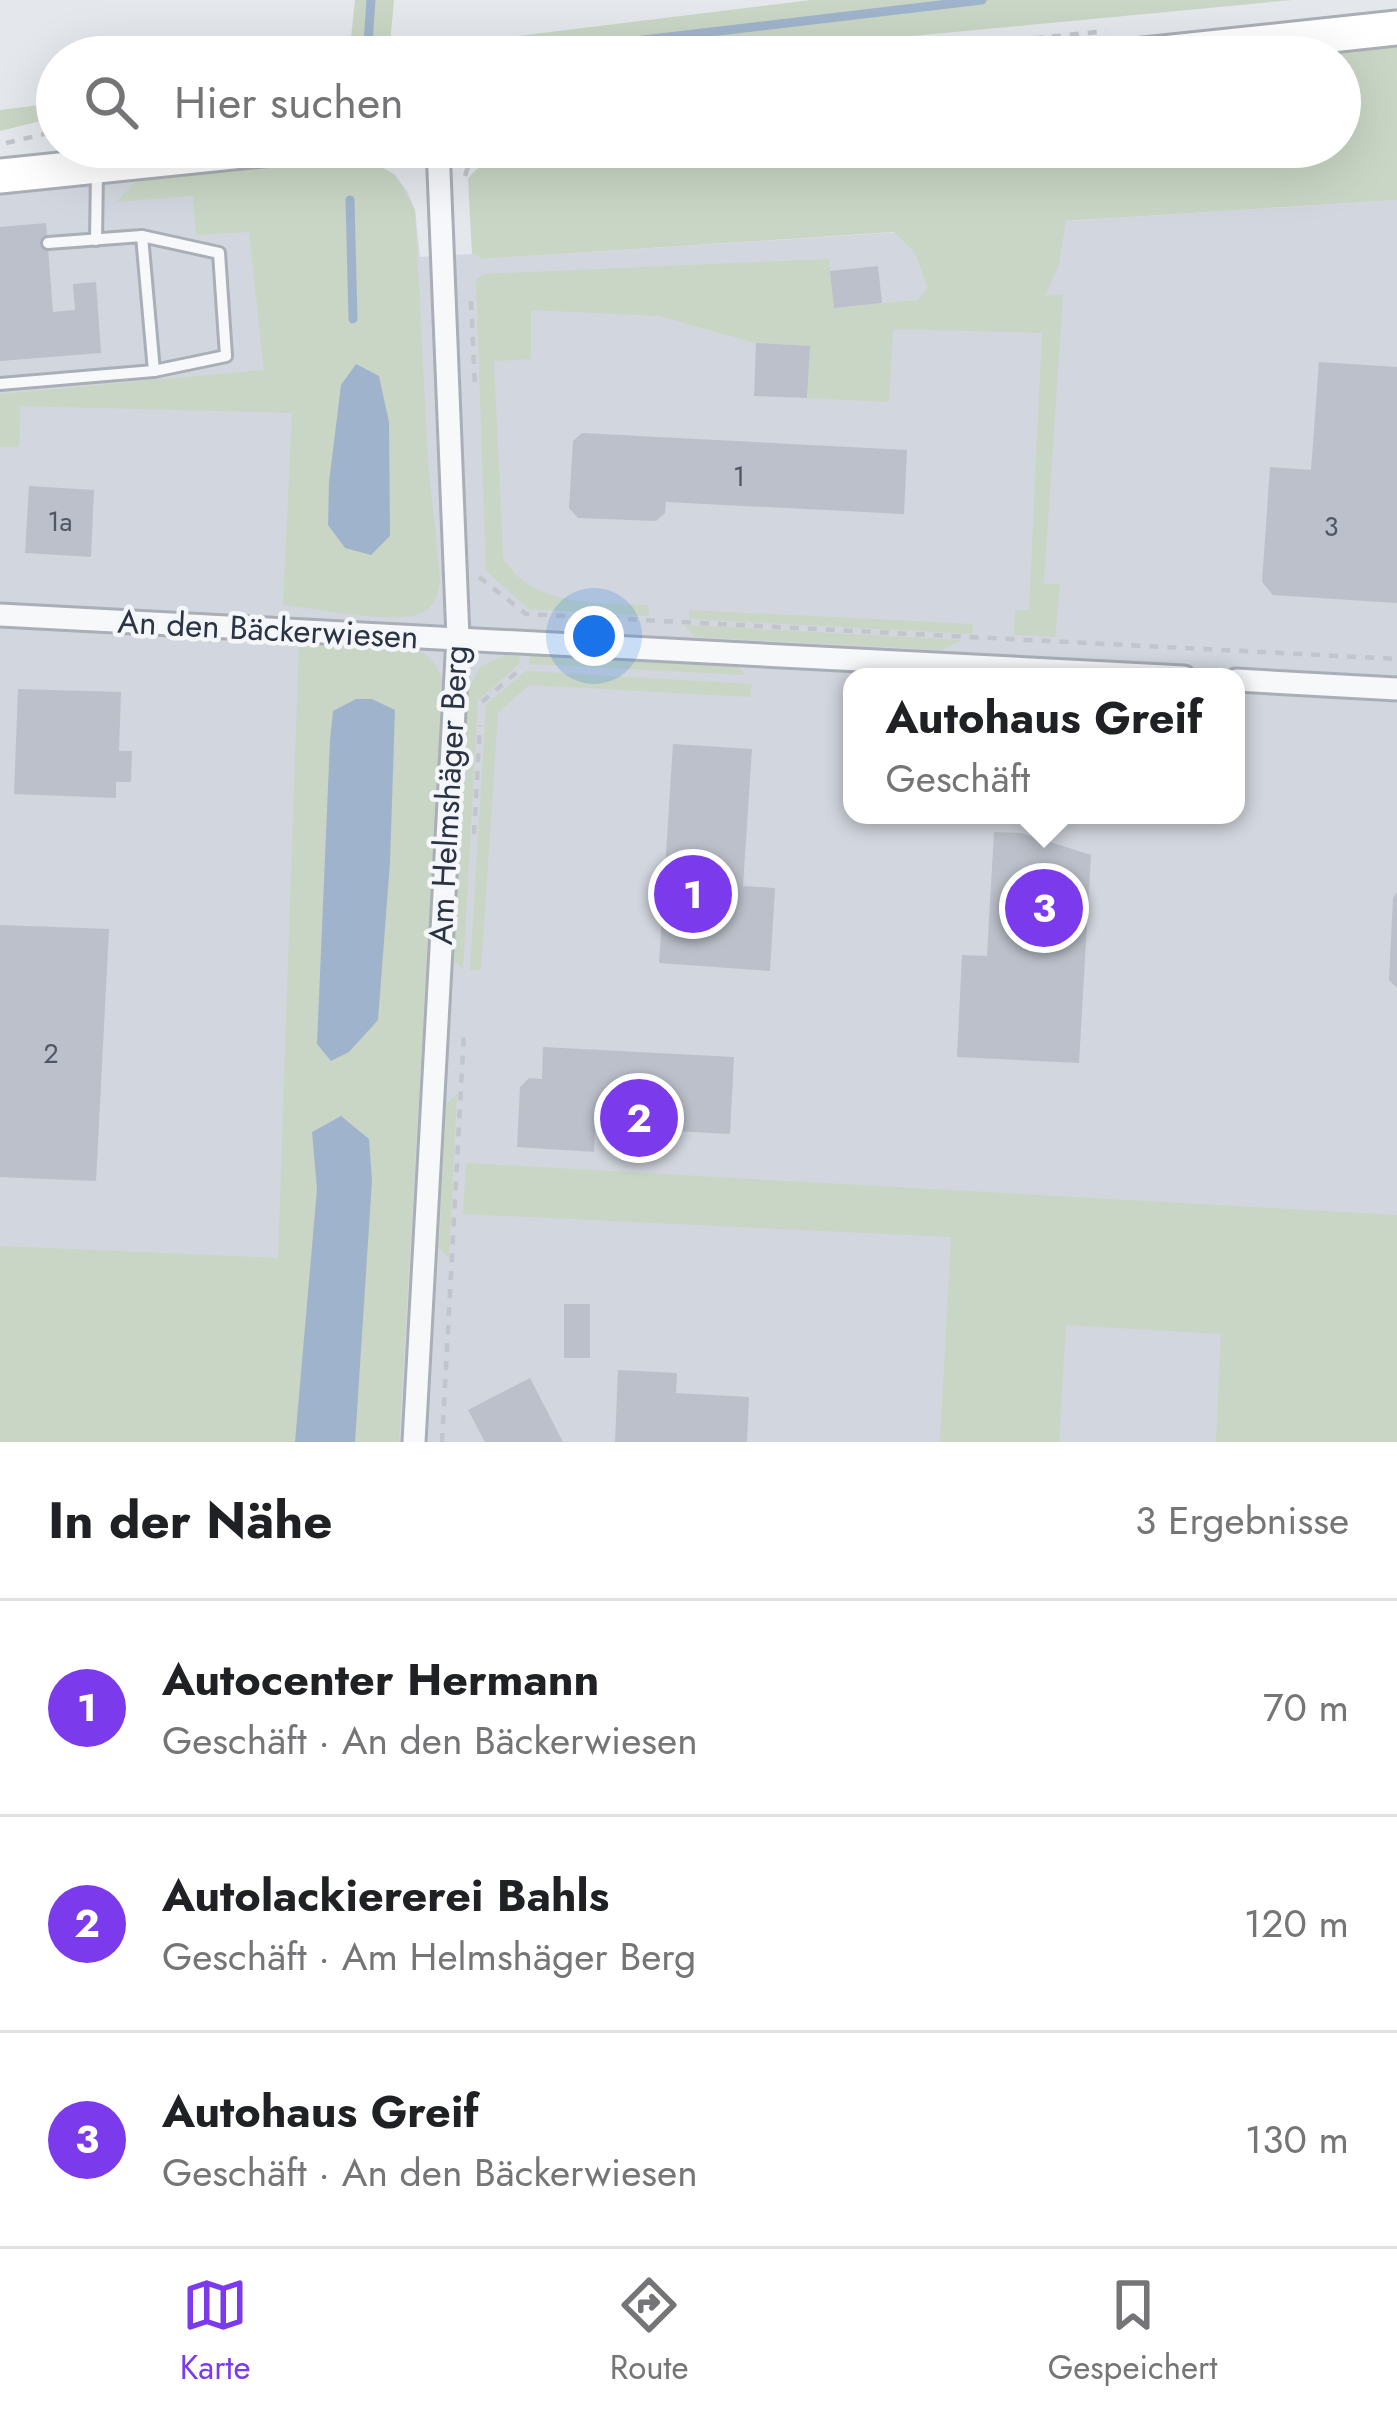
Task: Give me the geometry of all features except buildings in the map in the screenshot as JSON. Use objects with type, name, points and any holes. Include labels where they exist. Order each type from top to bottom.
[{"type":"main road","points":[[1322,36],[1397,28]]},
{"type":"main road","points":[[0,176],[97,168]]},
{"type":"street","name":"Am Helmshäger Berg","points":[[414,1442],[458,638],[439,168]]},
{"type":"street","name":"An den Bäckerwiesen","points":[[0,615],[1019,668]]},
{"type":"street","points":[[1245,681],[1397,689]]},
{"type":"lane","points":[[96,240],[97,168]]},
{"type":"lane","points":[[142,236],[154,371]]},
{"type":"lane","points":[[0,384],[154,371],[226,356],[219,253],[142,236],[48,243]]},
{"type":"path","points":[[0,144],[36,136]]},
{"type":"path","points":[[465,191],[468,168]]},
{"type":"path","points":[[471,294],[475,389]]},
{"type":"path","points":[[479,578],[526,614],[1397,659]]},
{"type":"path","points":[[482,701],[524,667],[526,614]]},
{"type":"path","points":[[473,853],[481,722]]},
{"type":"path","points":[[442,1442],[464,1024]]},
{"type":"shaded area","points":[[245,168],[383,168],[395,175],[415,210],[420,257],[472,254],[482,259],[1397,200],[1397,1442],[0,1442],[0,188]]},
{"type":"green space","points":[[355,0],[394,0],[391,36],[351,36]]},
{"type":"green space","points":[[811,0],[1292,0],[913,36],[519,36]]},
{"type":"green space","points":[[1397,42],[1397,200],[1066,221],[1058,267],[1045,296],[1063,294],[1044,583],[1060,585],[1055,637],[1014,635],[1015,610],[1029,610],[1042,333],[893,329],[889,402],[808,398],[809,346],[756,343],[659,316],[531,310],[531,359],[494,361],[503,557],[515,574],[548,594],[648,605],[649,616],[529,609],[486,571],[476,280],[484,274],[829,259],[835,308],[917,300],[928,288],[915,253],[894,232],[482,259],[472,254],[468,179],[479,168],[1361,168],[1361,46]]},
{"type":"green space","points":[[36,106],[36,122],[0,131],[0,110]]},
{"type":"green space","points":[[248,168],[383,168],[395,175],[415,210],[428,461],[440,579],[436,597],[424,612],[377,617],[283,605],[292,413],[20,406],[19,447],[0,447],[0,394],[264,370],[249,232],[196,235],[193,196],[116,202],[140,177]]},
{"type":"green space","points":[[689,610],[973,624],[972,634],[689,619]]},
{"type":"green space","points":[[684,625],[962,640],[942,650],[695,637]]},
{"type":"green space","points":[[299,641],[409,647],[431,660],[443,682],[399,1442],[0,1442],[0,1246],[278,1258]]},
{"type":"green space","points":[[505,655],[520,656],[519,664],[478,701],[463,970],[453,959],[468,689],[481,666]]},
{"type":"green space","points":[[530,655],[738,667],[746,675],[529,664]]},
{"type":"green space","points":[[526,671],[752,684],[750,697],[529,685],[498,713],[481,970],[470,970],[486,704]]},
{"type":"green space","points":[[457,1094],[449,1258],[439,1248],[446,1104]]},
{"type":"green space","points":[[466,1163],[1397,1215],[1397,1442],[1216,1442],[1221,1334],[1066,1325],[1059,1442],[940,1442],[951,1237],[463,1214]]},
{"type":"water","points":[[356,364],[379,376],[389,422],[390,536],[371,555],[345,548],[328,525],[341,385]]},
{"type":"water","points":[[356,699],[372,699],[395,710],[390,863],[378,1020],[349,1052],[331,1061],[317,1044],[330,740],[333,711]]},
{"type":"water","points":[[341,1116],[369,1139],[372,1181],[355,1442],[295,1442],[317,1189],[312,1132]]},
{"type":"waterway","points":[[368,36],[371,0]]},
{"type":"waterway","points":[[676,36],[982,0]]},
{"type":"waterway","points":[[350,200],[353,319]]},
{"type":"place","name":"Autocenter Hermann","points":[[693,894]]},
{"type":"place","name":"Autohaus Greif","points":[[1044,908]]},
{"type":"place","name":"Autolackiererei Bahls","points":[[639,1118]]}]
